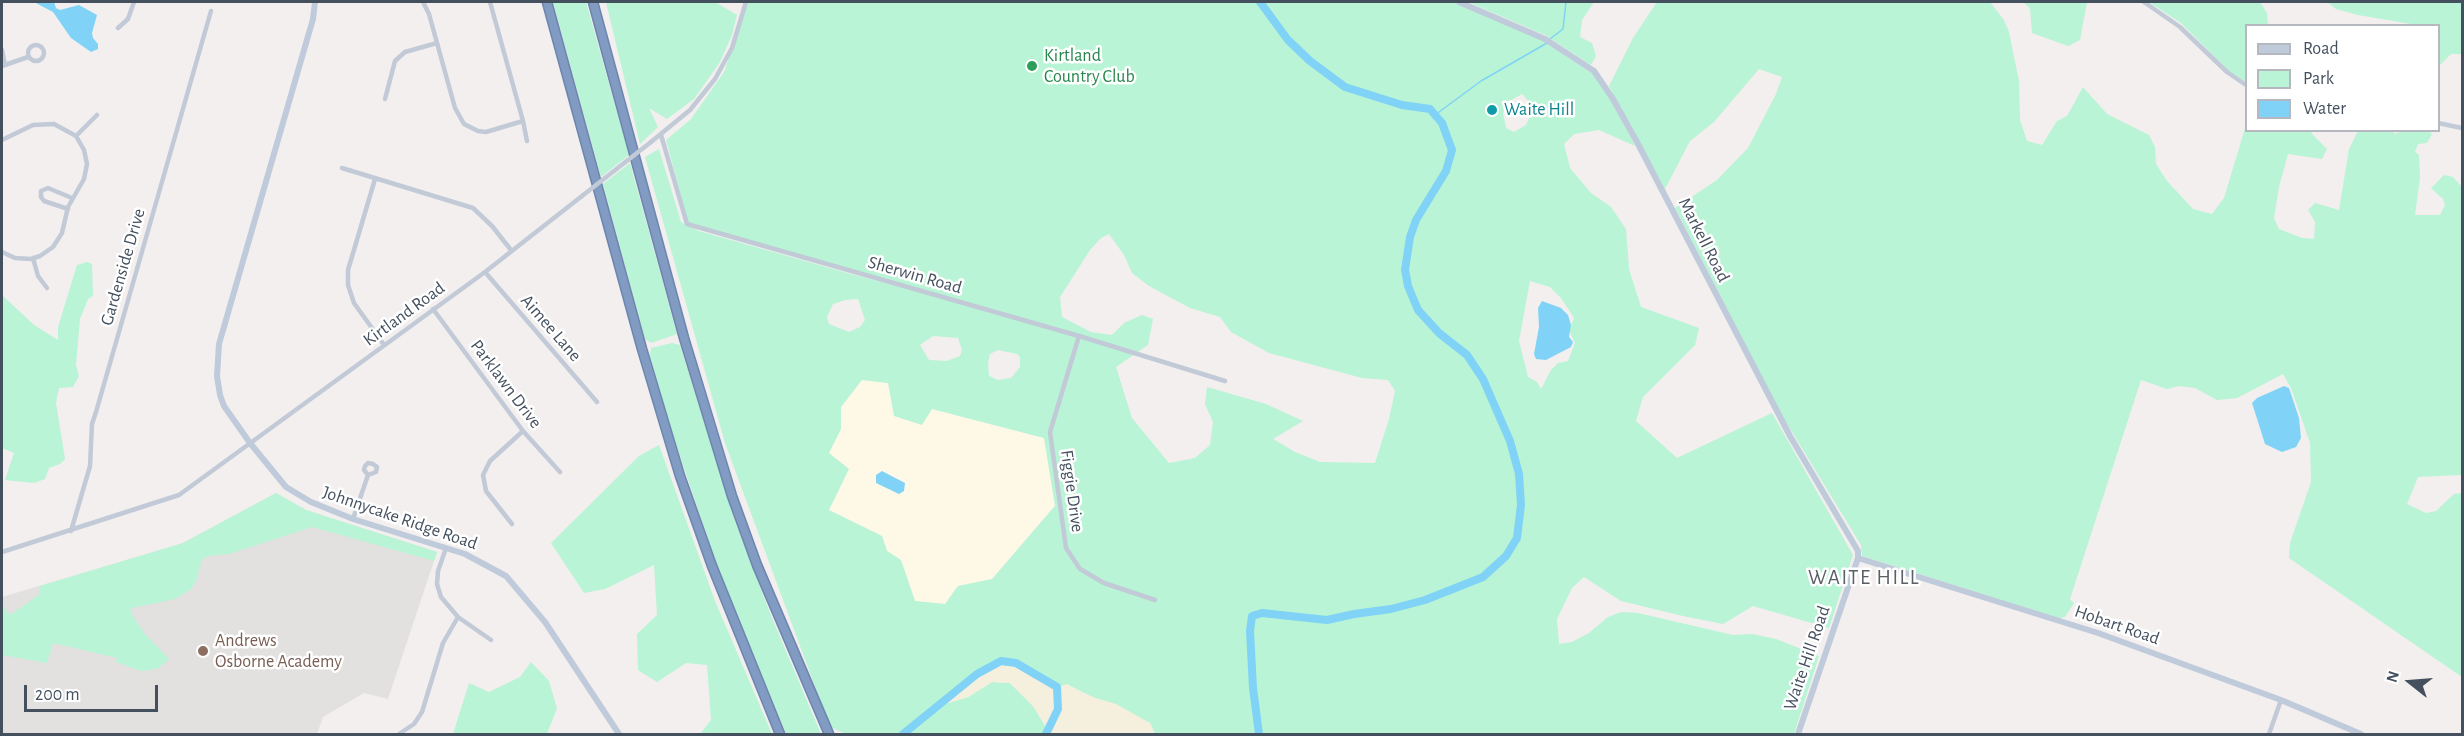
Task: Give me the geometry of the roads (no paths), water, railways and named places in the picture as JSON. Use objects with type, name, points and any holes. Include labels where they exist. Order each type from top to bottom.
[{"type":"highway","points":[[547,2],[642,350],[677,466],[712,566],[780,735]]},
{"type":"highway","points":[[593,2],[690,361],[732,496],[757,565],[829,735]]},
{"type":"street","points":[[118,28],[128,19],[134,2]]},
{"type":"street","name":"Johnnycake Ridge Road","points":[[315,2],[313,19],[219,344],[217,368],[220,395],[232,420],[286,487],[310,502],[353,519],[465,554],[506,576],[545,622],[619,735]]},
{"type":"street","points":[[423,2],[429,14],[455,108],[464,124],[486,132],[523,121]]},
{"type":"street","points":[[490,2],[527,141]]},
{"type":"street","name":"Kirtland Road","points":[[2,552],[179,495],[485,272],[690,110],[715,79],[732,48],[746,2]]},
{"type":"street","name":"Markell Road","points":[[1459,2],[1545,39],[1594,71],[1613,99],[1790,436],[1858,550],[1858,558]]},
{"type":"street","points":[[2144,2],[2180,27],[2227,72],[2245,84]]},
{"type":"street","name":"Gardenside Drive","points":[[71,531],[90,466],[92,424],[211,11]]},
{"type":"street","points":[[385,99],[395,61],[405,52],[437,44]]},
{"type":"street","points":[[2,50],[3,66],[28,57]]},
{"type":"street","points":[[76,136],[97,115]]},
{"type":"street","points":[[2,140],[33,125],[47,123],[66,128],[76,136],[84,150],[87,168],[84,179],[72,198],[57,243],[47,252],[33,258],[15,258],[2,252]]},
{"type":"street","points":[[2440,123],[2463,128]]},
{"type":"street","name":"Sherwin Road","points":[[661,135],[687,224],[1079,336],[1225,381]]},
{"type":"street","points":[[342,168],[473,208],[492,226],[511,250]]},
{"type":"street","points":[[375,179],[348,270],[348,285],[354,303],[384,345]]},
{"type":"street","points":[[68,209],[44,201],[41,191],[45,188],[50,189],[72,198]]},
{"type":"street","points":[[33,258],[38,276],[48,288]]},
{"type":"street","name":"Aimee Lane","points":[[485,272],[597,402]]},
{"type":"street","name":"Parklawn Drive","points":[[433,309],[523,431],[560,472]]},
{"type":"street","name":"Figgie Drive","points":[[1079,336],[1050,432],[1066,548],[1080,569],[1104,583],[1155,600]]},
{"type":"street","points":[[512,524],[486,491],[483,475],[490,461],[523,431]]},
{"type":"street","points":[[353,519],[368,475]]},
{"type":"street","points":[[446,548],[438,571],[437,584],[441,597],[458,617],[491,640]]},
{"type":"street","name":"Hobart Road","points":[[1858,558],[2098,633],[2281,700],[2361,735]]},
{"type":"street","name":"Waite Hill Road","points":[[1798,735],[1858,558]]},
{"type":"street","points":[[399,735],[414,724],[422,712],[443,643],[458,617]]},
{"type":"street","points":[[2269,735],[2281,700]]},
{"type":"water","points":[[34,2],[54,2],[56,8],[60,10],[79,5],[97,15],[92,33],[98,49],[91,52],[71,38],[53,12]]},
{"type":"water","points":[[1542,301],[1561,308],[1568,315],[1571,325],[1569,337],[1573,342],[1571,347],[1546,360],[1536,359],[1534,354],[1539,327],[1538,308]]},
{"type":"water","points":[[2284,386],[2289,388],[2299,418],[2301,438],[2296,447],[2282,452],[2265,444],[2252,403],[2257,398]]},
{"type":"water","points":[[882,471],[905,483],[904,491],[899,494],[876,483],[876,475]]},
{"type":"waterway","points":[[1259,734],[1253,688],[1250,631],[1252,616],[1262,613],[1327,620],[1391,609],[1425,600],[1483,577],[1506,556],[1517,538],[1521,505],[1519,474],[1510,441],[1483,379],[1467,355],[1439,333],[1418,310],[1408,286],[1405,270],[1410,237],[1416,220],[1446,171],[1452,150],[1442,123],[1430,109],[1402,105],[1345,87],[1310,61],[1288,40],[1260,2]]},
{"type":"waterway","points":[[1550,39],[1563,29],[1566,2]]},
{"type":"waterway","points":[[1435,115],[1481,81],[1547,43]]},
{"type":"waterway","points":[[903,734],[977,674],[1001,661],[1016,663],[1057,687],[1058,709],[1046,734]]},
{"type":"place","name":"Kirtland Country Club","points":[[1032,66]]},
{"type":"place","name":"Waite Hill","points":[[1492,110]]},
{"type":"place","name":"Andrews Osborne Academy","points":[[203,651]]},
{"type":"district","name":"WAITE HILL","points":[[1864,578]]}]
